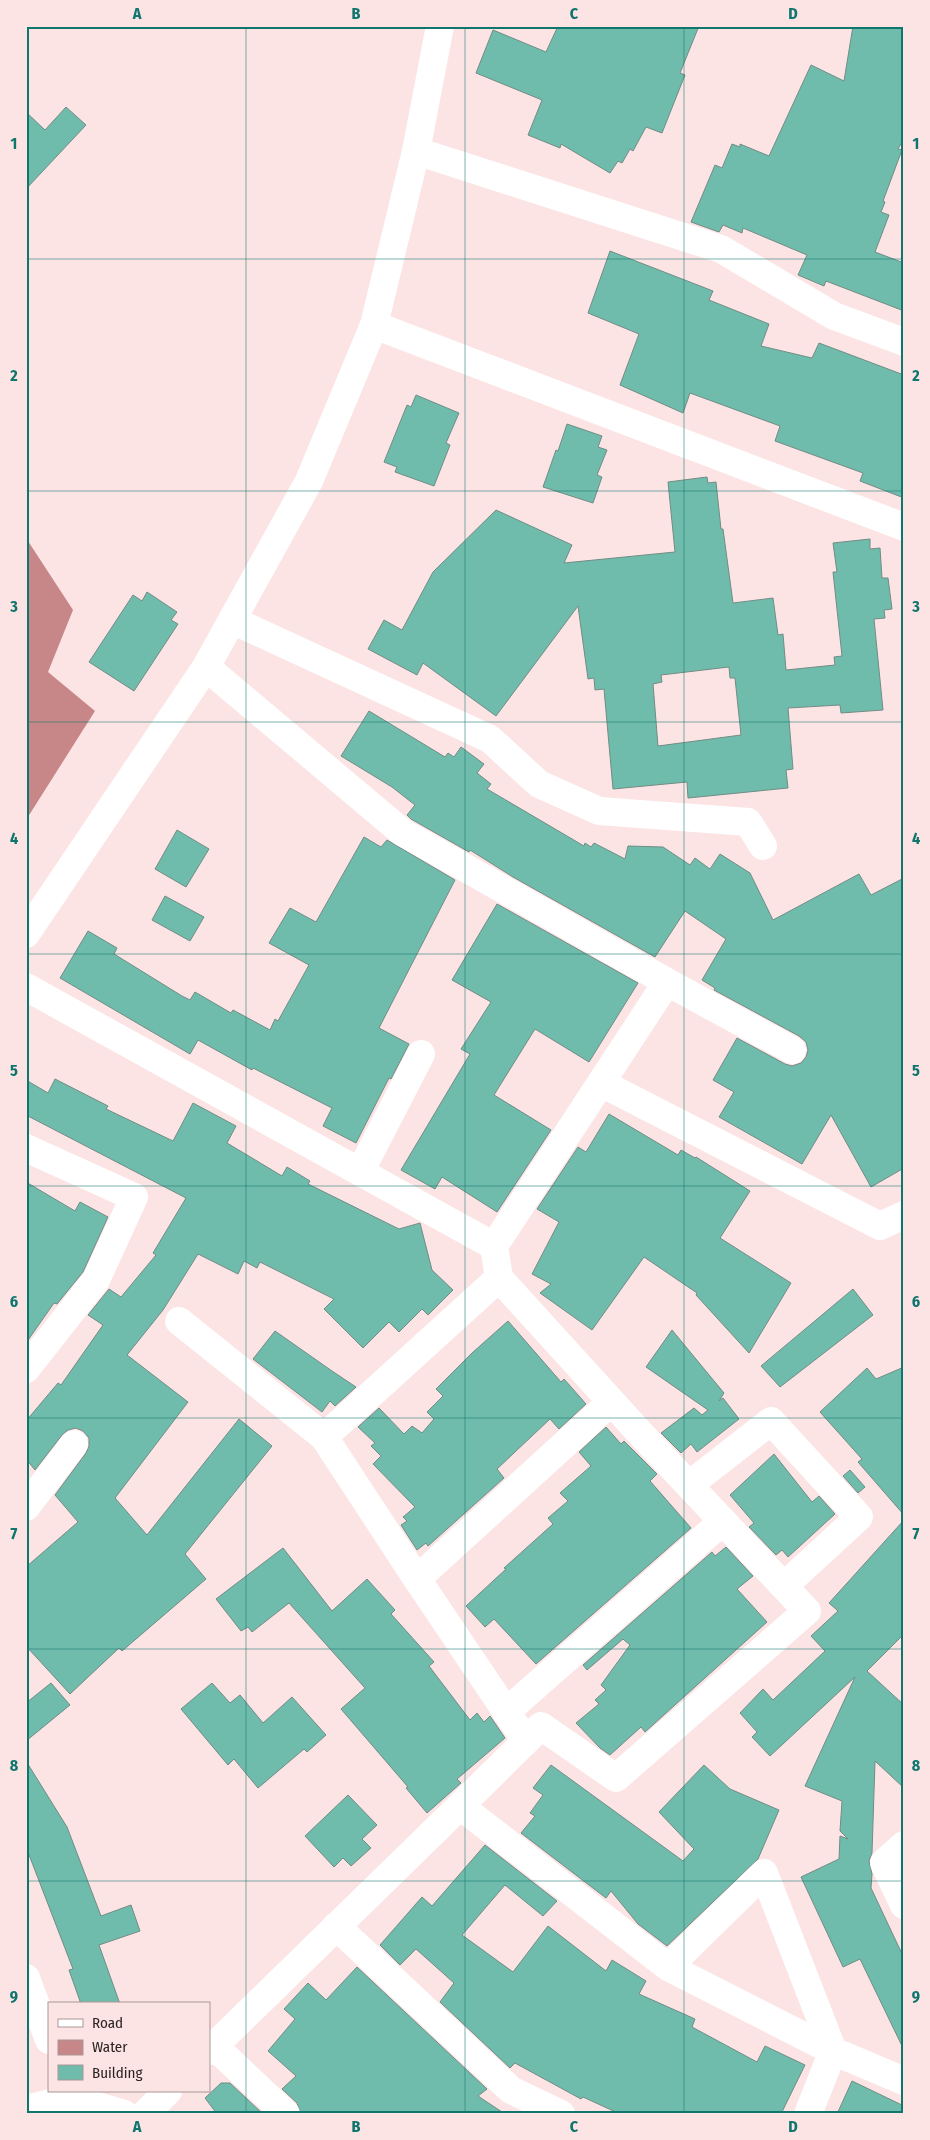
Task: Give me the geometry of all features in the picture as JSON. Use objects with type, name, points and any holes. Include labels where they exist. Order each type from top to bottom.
[{"type":"street","points":[[26,934],[206,667],[309,481],[374,325],[416,150],[440,26]]},
{"type":"street","points":[[416,150],[721,249],[834,316],[904,342]]},
{"type":"street","points":[[374,325],[904,527]]},
{"type":"street","points":[[232,620],[490,739],[539,784],[600,811],[748,822],[763,846]]},
{"type":"street","points":[[206,667],[402,832],[667,982],[792,1050]]},
{"type":"street","points":[[286,2114],[212,2048],[526,1740],[541,1726],[616,1778],[808,1611],[611,1402],[498,1278],[494,1246],[667,982]]},
{"type":"street","points":[[26,987],[494,1246]]},
{"type":"street","points":[[360,1172],[421,1054]]},
{"type":"street","points":[[601,1083],[880,1226],[904,1216]]},
{"type":"street","points":[[26,1148],[134,1197],[96,1280],[26,1369]]},
{"type":"street","points":[[324,1437],[498,1278]]},
{"type":"street","points":[[179,1321],[324,1437],[526,1740]]},
{"type":"street","points":[[417,1579],[611,1402]]},
{"type":"street","points":[[689,1485],[771,1422],[859,1517],[784,1586]]},
{"type":"street","points":[[26,1507],[74,1444]]},
{"type":"street","points":[[506,1712],[723,1521]]},
{"type":"street","points":[[460,1806],[668,1967],[833,2051],[904,2081]]},
{"type":"street","points":[[904,1844],[884,1863],[904,1905]]},
{"type":"street","points":[[668,1967],[764,1873],[833,2051],[808,2114]]},
{"type":"street","points":[[336,1926],[511,2090],[561,2114]]},
{"type":"street","points":[[26,1978],[48,2037]]},
{"type":"street","points":[[145,2114],[167,2092]]},
{"type":"street","points":[[26,2109],[68,2094],[124,2114]]},
{"type":"water","points":[[26,538],[73,610],[48,672],[95,711],[26,820]]},
{"type":"building","points":[[558,26],[699,26],[680,73],[685,75],[662,133],[646,127],[633,151],[630,149],[622,163],[618,161],[610,173],[561,144],[560,148],[528,135],[542,100],[476,73],[493,30],[546,52]]},
{"type":"building","points":[[853,26],[904,26],[904,138],[898,149],[902,150],[883,201],[885,202],[881,212],[889,215],[875,252],[904,263],[904,311],[826,281],[824,286],[798,275],[807,255],[743,228],[742,233],[723,225],[719,232],[691,222],[715,165],[722,168],[732,144],[740,147],[740,144],[769,156],[811,65],[844,81]]},
{"type":"building","points":[[66,107],[86,125],[26,189],[26,112],[45,130]]},
{"type":"building","points":[[610,251],[713,291],[709,300],[769,324],[761,346],[812,358],[819,343],[904,375],[904,498],[860,481],[863,473],[775,441],[780,426],[690,393],[683,413],[620,385],[639,334],[588,313]]},
{"type":"building","points":[[416,395],[459,413],[446,443],[450,445],[434,486],[395,472],[397,467],[384,462],[407,405],[411,407]]},
{"type":"building","points":[[567,424],[602,436],[598,447],[607,450],[597,475],[602,477],[593,503],[543,487]]},
{"type":"building","points":[[707,477],[708,483],[716,482],[721,529],[723,529],[733,603],[773,598],[778,635],[783,634],[786,670],[835,665],[834,657],[842,656],[833,572],[837,572],[833,543],[870,539],[870,549],[880,548],[882,578],[888,578],[892,609],[884,610],[885,618],[874,619],[883,710],[841,713],[840,705],[788,708],[793,769],[786,770],[788,788],[688,798],[687,782],[613,789],[604,689],[595,690],[594,678],[588,679],[578,606],[496,716],[423,663],[417,675],[368,649],[384,620],[402,630],[433,572],[496,510],[572,545],[564,563],[675,552],[668,482]],"holes":[[[729,667],[730,678],[735,678],[741,735],[658,746],[653,684],[662,682],[661,675]]]},
{"type":"building","points":[[147,592],[177,612],[171,620],[178,624],[134,691],[89,662],[133,595],[142,601]]},
{"type":"building","points":[[369,711],[445,757],[448,753],[454,757],[461,747],[484,764],[477,773],[491,784],[487,789],[584,846],[585,843],[591,847],[594,843],[625,859],[628,846],[663,847],[690,865],[695,858],[710,869],[720,854],[750,873],[773,920],[859,874],[871,895],[904,878],[904,1168],[871,1187],[831,1115],[802,1164],[719,1117],[734,1092],[713,1080],[737,1038],[792,1066],[801,1063],[806,1057],[808,1050],[806,1042],[799,1036],[714,990],[715,988],[702,980],[726,939],[685,911],[655,957],[513,877],[470,850],[469,852],[411,819],[407,815],[415,805],[392,787],[341,756]]},
{"type":"building","points":[[177,830],[209,849],[186,887],[155,869]]},
{"type":"building","points":[[364,837],[381,847],[387,840],[455,880],[379,1028],[409,1044],[391,1079],[389,1078],[356,1143],[323,1126],[332,1108],[253,1068],[252,1070],[198,1040],[190,1054],[60,978],[88,931],[117,948],[114,954],[182,996],[190,1000],[195,992],[231,1013],[233,1010],[270,1030],[275,1019],[278,1021],[309,965],[269,943],[290,908],[316,922]]},
{"type":"building","points":[[165,896],[204,917],[190,941],[152,920]]},
{"type":"building","points":[[497,904],[638,983],[589,1062],[535,1029],[494,1095],[551,1130],[497,1212],[442,1177],[435,1189],[401,1170],[470,1054],[461,1049],[491,1002],[452,980]]},
{"type":"building","points":[[55,1079],[108,1106],[106,1109],[173,1141],[193,1103],[236,1126],[227,1143],[282,1176],[287,1167],[310,1181],[308,1184],[399,1229],[420,1223],[432,1270],[453,1290],[428,1315],[422,1309],[399,1332],[389,1322],[363,1348],[324,1309],[334,1299],[260,1262],[257,1268],[244,1261],[238,1274],[198,1254],[163,1310],[127,1355],[188,1402],[115,1498],[147,1535],[239,1419],[272,1446],[185,1554],[206,1579],[122,1651],[119,1648],[70,1694],[26,1646],[26,1567],[78,1522],[55,1495],[86,1453],[89,1446],[89,1438],[83,1431],[76,1428],[68,1430],[35,1470],[26,1459],[26,1421],[58,1383],[61,1385],[103,1325],[88,1315],[109,1289],[121,1297],[156,1255],[153,1253],[186,1198],[26,1115],[26,1080],[48,1093]]},
{"type":"building","points":[[609,1114],[678,1155],[681,1150],[696,1157],[750,1191],[720,1238],[791,1283],[749,1353],[696,1295],[697,1293],[644,1257],[592,1330],[540,1293],[551,1284],[532,1274],[559,1222],[537,1209],[578,1147],[586,1152]]},
{"type":"building","points":[[26,1182],[75,1211],[80,1202],[108,1217],[83,1272],[57,1304],[54,1303],[26,1343]]},
{"type":"building","points":[[853,1289],[873,1315],[780,1387],[761,1366]]},
{"type":"building","points":[[508,1321],[561,1382],[564,1379],[586,1404],[559,1429],[550,1419],[497,1469],[504,1478],[428,1546],[426,1543],[417,1550],[401,1525],[407,1521],[403,1517],[415,1507],[373,1464],[381,1456],[371,1446],[375,1443],[358,1427],[379,1408],[404,1434],[412,1426],[422,1433],[434,1419],[427,1412],[443,1396],[436,1389]]},
{"type":"building","points":[[672,1330],[724,1393],[719,1401],[723,1398],[739,1419],[697,1452],[691,1444],[681,1453],[661,1433],[694,1408],[702,1415],[708,1410],[646,1367]]},
{"type":"building","points":[[275,1331],[356,1387],[335,1406],[330,1401],[322,1412],[253,1359]]},
{"type":"building","points":[[904,1367],[904,1515],[858,1462],[862,1459],[820,1412],[867,1368],[876,1379]]},
{"type":"building","points":[[606,1427],[621,1444],[624,1441],[657,1474],[650,1481],[691,1528],[536,1664],[494,1619],[485,1627],[466,1606],[506,1569],[504,1568],[553,1524],[548,1518],[568,1501],[560,1493],[591,1466],[579,1452]]},
{"type":"building","points":[[774,1454],[812,1502],[819,1496],[835,1514],[788,1557],[782,1550],[776,1555],[749,1527],[754,1523],[730,1495]]},
{"type":"building","points":[[850,1470],[865,1487],[858,1493],[843,1476]]},
{"type":"building","points":[[904,1520],[904,1634],[867,1671],[904,1705],[904,1788],[875,1761],[872,1853],[869,1861],[872,1874],[871,1888],[904,1958],[904,2050],[860,1959],[843,1967],[801,1877],[839,1859],[840,1836],[848,1839],[840,1831],[842,1801],[805,1786],[855,1677],[770,1756],[752,1737],[757,1732],[740,1713],[763,1689],[773,1700],[825,1651],[811,1636],[838,1611],[829,1603]]},
{"type":"building","points":[[726,1547],[753,1576],[737,1589],[767,1622],[645,1732],[641,1727],[610,1755],[600,1748],[576,1723],[599,1704],[595,1700],[606,1690],[601,1685],[630,1645],[623,1639],[587,1670],[583,1665],[712,1552],[715,1556]]},
{"type":"building","points":[[283,1548],[332,1611],[367,1579],[395,1610],[391,1614],[434,1662],[429,1666],[470,1720],[477,1713],[484,1722],[490,1716],[505,1738],[457,1779],[461,1783],[427,1813],[406,1788],[408,1787],[341,1709],[365,1688],[289,1603],[252,1632],[248,1627],[241,1631],[216,1599]]},
{"type":"building","points":[[51,1683],[70,1705],[26,1741],[26,1703]]},
{"type":"building","points":[[212,1683],[230,1703],[240,1695],[263,1723],[292,1697],[326,1735],[307,1752],[304,1749],[258,1788],[234,1759],[228,1765],[181,1709]]},
{"type":"building","points":[[26,1761],[67,1827],[101,1916],[131,1905],[140,1931],[99,1945],[119,2002],[80,2002],[69,1970],[73,1969],[26,1847]]},
{"type":"building","points":[[551,1765],[683,1861],[694,1849],[659,1812],[704,1765],[730,1789],[779,1810],[758,1859],[667,1946],[638,1924],[611,1891],[606,1898],[521,1833],[535,1816],[530,1813],[543,1795],[533,1788]]},
{"type":"building","points":[[348,1795],[377,1825],[362,1839],[371,1848],[351,1866],[343,1858],[334,1867],[305,1836]]},
{"type":"building","points":[[485,1845],[557,1901],[543,1916],[505,1885],[462,1935],[513,1972],[548,1926],[606,1971],[612,1960],[646,1981],[639,1994],[695,2019],[692,2027],[757,2062],[765,2046],[805,2065],[781,2114],[620,2114],[583,2097],[581,2099],[515,2063],[510,2068],[440,2002],[454,1983],[416,1949],[400,1965],[380,1945],[422,1897],[432,1906]]},
{"type":"building","points":[[357,1967],[487,2089],[478,2096],[505,2114],[301,2114],[297,2103],[282,2089],[296,2076],[268,2051],[295,2019],[284,2009],[308,1983],[326,2000]]},
{"type":"building","points":[[852,2081],[904,2106],[904,2114],[837,2114]]},
{"type":"building","points":[[221,2083],[230,2083],[263,2114],[217,2114],[205,2098]]}]
